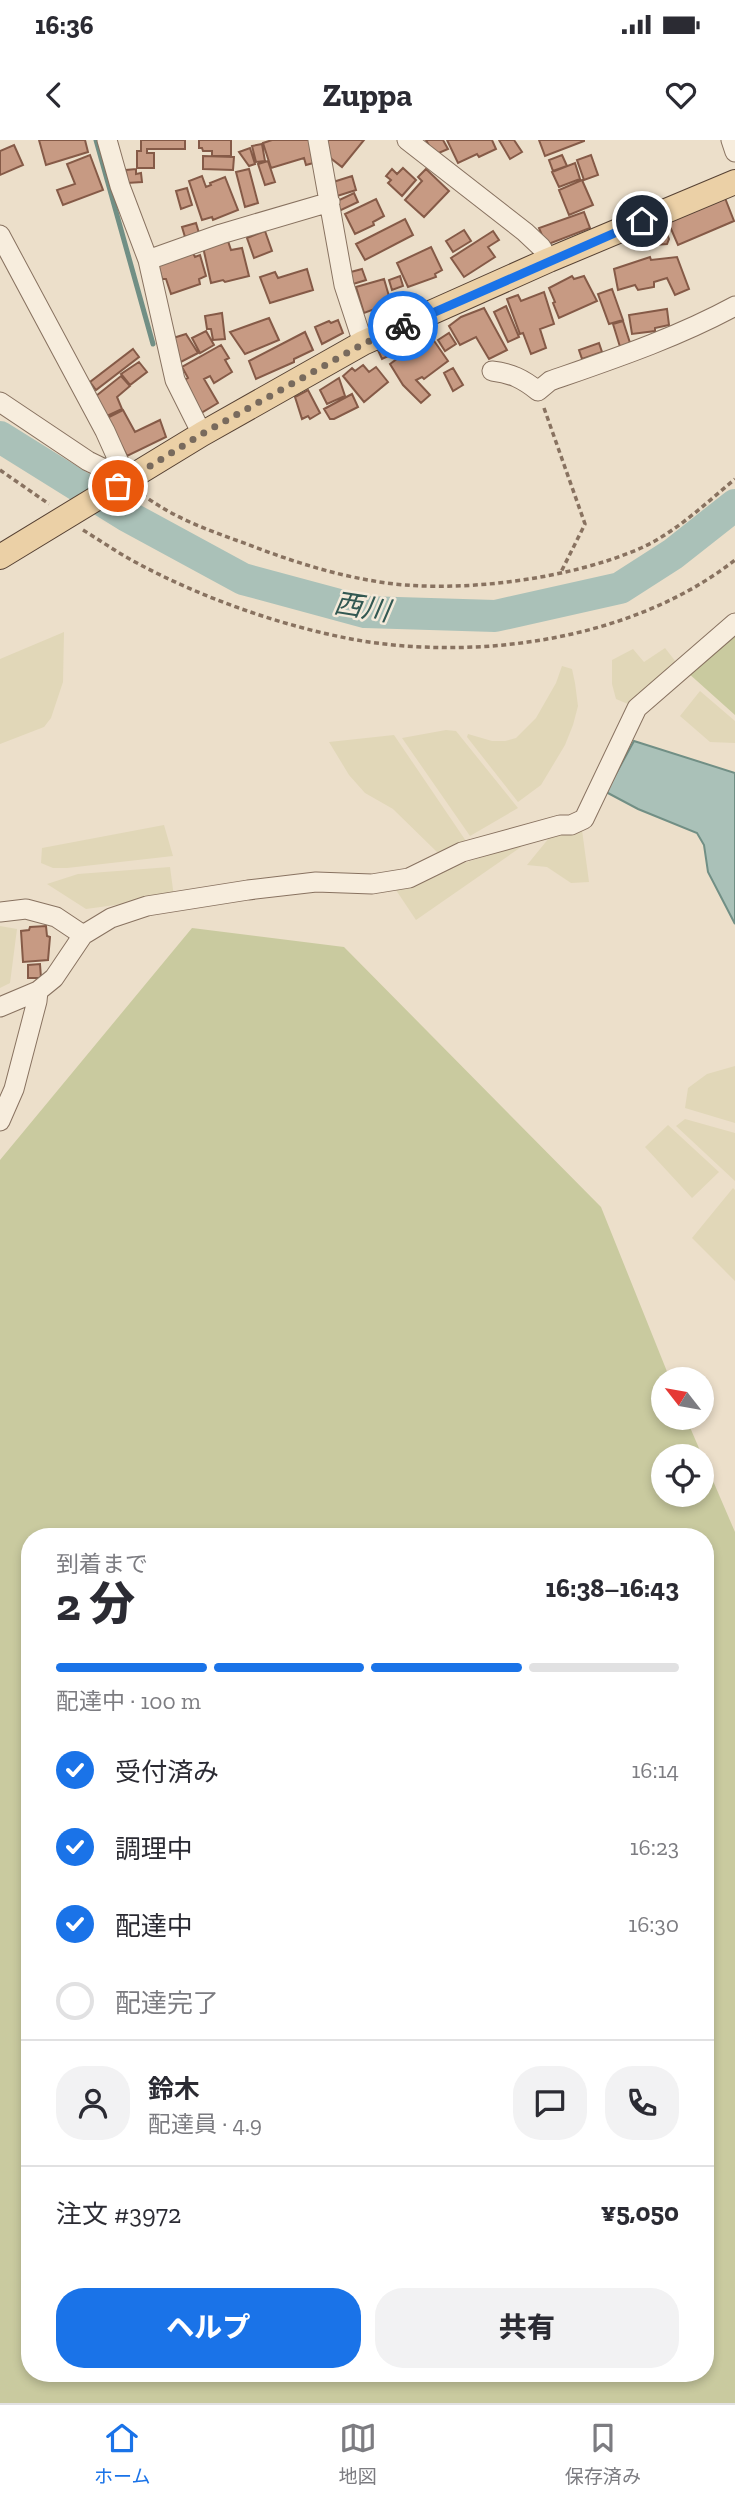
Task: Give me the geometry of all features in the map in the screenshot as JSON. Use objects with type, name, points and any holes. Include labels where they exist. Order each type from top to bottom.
[{"type":"main road","points":[[0,557],[202,434],[363,344],[549,260],[735,183]]},
{"type":"street","points":[[107,140],[120,186],[148,260],[175,380],[202,434]]},
{"type":"street","points":[[318,140],[344,285],[363,344]]},
{"type":"street","points":[[407,140],[525,232],[541,247],[549,260]]},
{"type":"street","points":[[731,140],[735,152]]},
{"type":"street","points":[[148,260],[221,234],[330,202]]},
{"type":"street","points":[[0,235],[105,431],[122,483]]},
{"type":"street","points":[[492,370],[521,378],[538,391],[550,381],[640,350],[691,329],[735,306]]},
{"type":"street","points":[[0,402],[122,483]]},
{"type":"street","points":[[0,1007],[38,991],[54,978],[83,935],[111,918],[147,906],[316,882],[372,884],[409,878],[462,852],[560,825],[571,825],[584,819],[637,708],[735,623]]},
{"type":"street","points":[[0,912],[26,909],[56,917],[83,935]]},
{"type":"street","points":[[0,1121],[14,1089],[38,991]]},
{"type":"path","points":[[538,391],[585,524],[561,572]]},
{"type":"path","points":[[0,470],[137,563],[213,597],[260,614],[315,631],[383,643],[469,647],[552,639],[584,632],[639,613],[692,590],[735,559]]},
{"type":"path","points":[[122,483],[159,507],[216,533],[297,562],[375,582],[442,586],[523,579],[611,559],[643,547],[681,523],[735,479]]},
{"type":"shaded area","points":[[64,632],[63,682],[51,718],[44,727],[0,744],[0,659]]},
{"type":"shaded area","points":[[665,648],[676,662],[628,704],[616,699],[612,684],[612,660],[633,649],[644,662]]},
{"type":"shaded area","points":[[562,666],[572,669],[575,683],[578,706],[573,725],[565,745],[541,785],[518,802],[467,737],[468,734],[492,741],[516,738],[536,718],[556,683]]},
{"type":"shaded area","points":[[700,691],[735,721],[735,743],[710,742],[680,716]]},
{"type":"shaded area","points":[[446,730],[456,731],[518,808],[470,836],[402,738]]},
{"type":"shaded area","points":[[394,735],[468,844],[439,854],[393,809],[365,793],[349,775],[329,742]]},
{"type":"shaded area","points":[[634,741],[735,773],[735,924],[708,872],[704,845],[697,833],[638,809],[606,792]]},
{"type":"shaded area","points":[[164,825],[173,856],[67,868],[53,868],[41,863],[42,848]]},
{"type":"shaded area","points":[[582,830],[589,882],[571,883],[547,867],[527,865],[549,838]]},
{"type":"shaded area","points":[[521,847],[416,920],[396,890],[413,887],[454,866]]},
{"type":"shaded area","points":[[170,867],[174,897],[86,909],[47,884],[78,874]]},
{"type":"shaded area","points":[[0,926],[17,929],[10,983],[0,988]]},
{"type":"shaded area","points":[[735,1066],[735,1123],[685,1108],[688,1088],[707,1074]]},
{"type":"shaded area","points":[[685,1119],[735,1133],[735,1181],[676,1126]]},
{"type":"shaded area","points":[[668,1125],[719,1172],[692,1198],[645,1147]]},
{"type":"shaded area","points":[[733,1188],[735,1190],[735,1281],[692,1238]]},
{"type":"green space","points":[[735,635],[735,715],[687,672]]},
{"type":"green space","points":[[192,928],[344,947],[601,1207],[665,1367],[651,1367],[651,1430],[691,1430],[697,1444],[651,1444],[651,1507],[714,1507],[714,1483],[735,1532],[735,2403],[0,2403],[0,1160]]},
{"type":"building","points":[[39,140],[85,140],[88,152],[46,165]]},
{"type":"building","points":[[141,140],[185,140],[185,149],[147,149],[147,153],[154,153],[154,168],[137,168],[137,151],[141,151]]},
{"type":"building","points":[[199,140],[231,140],[231,156],[212,156],[212,151],[199,148]]},
{"type":"building","points":[[272,140],[310,140],[317,162],[306,165],[304,158],[271,168],[263,143]]},
{"type":"building","points":[[324,140],[364,140],[342,167],[324,153]]},
{"type":"building","points":[[426,140],[443,140],[448,149],[434,155]]},
{"type":"building","points":[[447,140],[492,140],[496,149],[458,163]]},
{"type":"building","points":[[499,140],[514,140],[522,152],[510,159]]},
{"type":"building","points":[[539,140],[584,140],[584,141],[545,156]]},
{"type":"building","points":[[262,144],[265,161],[256,162],[252,146]]},
{"type":"building","points":[[14,145],[23,165],[0,175],[0,151]]},
{"type":"building","points":[[250,148],[255,164],[249,166],[239,152]]},
{"type":"building","points":[[90,155],[103,190],[63,205],[57,190],[75,184],[67,164]]},
{"type":"building","points":[[562,155],[567,166],[553,171],[549,160]]},
{"type":"building","points":[[591,155],[598,175],[584,180],[577,160]]},
{"type":"building","points":[[203,156],[234,157],[233,170],[203,169]]},
{"type":"building","points":[[268,161],[275,182],[265,185],[258,164]]},
{"type":"building","points":[[575,163],[580,179],[559,187],[552,172]]},
{"type":"building","points":[[403,168],[416,180],[402,196],[388,183],[391,180],[386,176],[392,169],[397,174]]},
{"type":"building","points":[[136,169],[136,174],[141,173],[142,182],[127,183],[126,170]]},
{"type":"building","points":[[249,169],[258,203],[245,207],[236,172]]},
{"type":"building","points":[[426,169],[449,191],[424,217],[405,200],[422,181],[418,177]]},
{"type":"building","points":[[202,176],[206,187],[225,177],[238,210],[213,220],[212,217],[202,220],[189,181]]},
{"type":"building","points":[[352,176],[356,190],[334,197],[330,183]]},
{"type":"building","points":[[582,180],[593,205],[569,215],[559,190]]},
{"type":"building","points":[[187,188],[192,205],[181,209],[176,191]]},
{"type":"building","points":[[354,193],[358,202],[337,212],[333,203]]},
{"type":"building","points":[[725,198],[734,221],[678,245],[668,222]]},
{"type":"building","points":[[376,199],[384,216],[373,222],[374,225],[355,234],[345,214]]},
{"type":"building","points":[[584,212],[590,228],[546,245],[539,228]]},
{"type":"building","points":[[405,219],[413,235],[365,260],[356,244]]},
{"type":"building","points":[[196,223],[199,233],[185,237],[182,227]]},
{"type":"building","points":[[663,224],[669,239],[667,244],[654,245],[648,230]]},
{"type":"building","points":[[464,230],[471,241],[453,252],[446,241]]},
{"type":"building","points":[[265,231],[272,251],[254,258],[247,238]]},
{"type":"building","points":[[493,231],[499,240],[488,247],[495,257],[464,277],[451,258]]},
{"type":"building","points":[[228,241],[231,250],[242,248],[249,276],[211,283],[203,247]]},
{"type":"building","points":[[431,247],[442,270],[435,274],[436,277],[408,287],[397,263]]},
{"type":"building","points":[[193,253],[195,257],[200,255],[206,276],[199,279],[200,284],[171,294],[166,279],[162,279],[158,264]]},
{"type":"building","points":[[650,257],[651,260],[677,257],[689,289],[675,295],[667,278],[654,282],[654,287],[638,290],[635,285],[618,290],[614,269]]},
{"type":"building","points":[[307,269],[313,290],[270,303],[260,277],[275,272],[278,278]]},
{"type":"building","points":[[362,269],[366,280],[350,285],[347,273]]},
{"type":"building","points":[[400,276],[403,286],[392,290],[389,280]]},
{"type":"building","points":[[572,276],[574,279],[584,276],[597,301],[559,318],[549,288]]},
{"type":"building","points":[[384,279],[391,303],[364,313],[356,287]]},
{"type":"building","points":[[612,289],[623,320],[609,324],[598,294]]},
{"type":"building","points":[[544,292],[554,324],[540,329],[546,348],[531,354],[507,299],[518,295],[521,301]]},
{"type":"building","points":[[506,306],[519,337],[508,342],[494,312]]},
{"type":"building","points":[[484,308],[507,350],[489,359],[476,337],[460,345],[449,326],[461,317]]},
{"type":"building","points":[[667,309],[669,325],[655,328],[655,331],[632,334],[629,315]]},
{"type":"building","points":[[222,313],[225,339],[213,340],[211,329],[207,329],[205,316]]},
{"type":"building","points":[[269,318],[279,340],[245,354],[230,332]]},
{"type":"building","points":[[338,320],[343,333],[322,344],[315,327]]},
{"type":"building","points":[[623,321],[631,346],[621,350],[613,324]]},
{"type":"building","points":[[206,331],[214,345],[200,353],[192,338]]},
{"type":"building","points":[[305,332],[313,350],[256,379],[249,361]]},
{"type":"building","points":[[449,333],[456,344],[445,351],[438,340]]},
{"type":"building","points":[[186,334],[198,353],[175,365],[170,339]]},
{"type":"building","points":[[430,335],[448,361],[424,379],[422,377],[416,380],[430,395],[421,403],[403,385],[390,364],[405,353],[404,350]]},
{"type":"building","points":[[390,342],[395,353],[382,359],[377,348]]},
{"type":"building","points":[[599,343],[602,352],[582,359],[579,350]]},
{"type":"building","points":[[221,345],[229,358],[225,360],[232,372],[214,383],[210,376],[204,379],[218,403],[201,413],[183,381],[188,378],[182,367]]},
{"type":"building","points":[[133,349],[139,357],[96,390],[90,382]]},
{"type":"building","points":[[139,362],[147,372],[130,385],[121,374]]},
{"type":"building","points":[[363,365],[369,372],[376,367],[388,382],[364,402],[343,376],[352,368],[355,371]]},
{"type":"building","points":[[453,368],[463,385],[453,391],[444,373]]},
{"type":"building","points":[[121,376],[130,386],[117,397],[122,409],[107,416],[96,396]]},
{"type":"building","points":[[339,378],[345,396],[327,404],[320,390]]},
{"type":"building","points":[[308,390],[320,413],[310,419],[308,416],[302,419],[295,397]]},
{"type":"building","points":[[352,394],[358,407],[330,419],[324,409]]},
{"type":"building","points":[[123,410],[135,432],[160,420],[166,437],[127,456],[107,418]]},
{"type":"building","points":[[46,926],[47,936],[50,937],[48,960],[23,962],[21,931],[29,930],[30,927]]},
{"type":"building","points":[[40,964],[41,978],[28,978],[28,965]]},
{"type":"waterway","points":[[96,140],[153,344]]},
{"type":"waterway","name":"西川","points":[[0,437],[127,516],[243,579],[365,612],[495,616],[620,588],[673,554],[735,505]]},
{"type":"way so far","points":[[118,486],[202,434],[363,344],[403,326]]},
{"type":"route","points":[[403,326],[642,221]]}]
